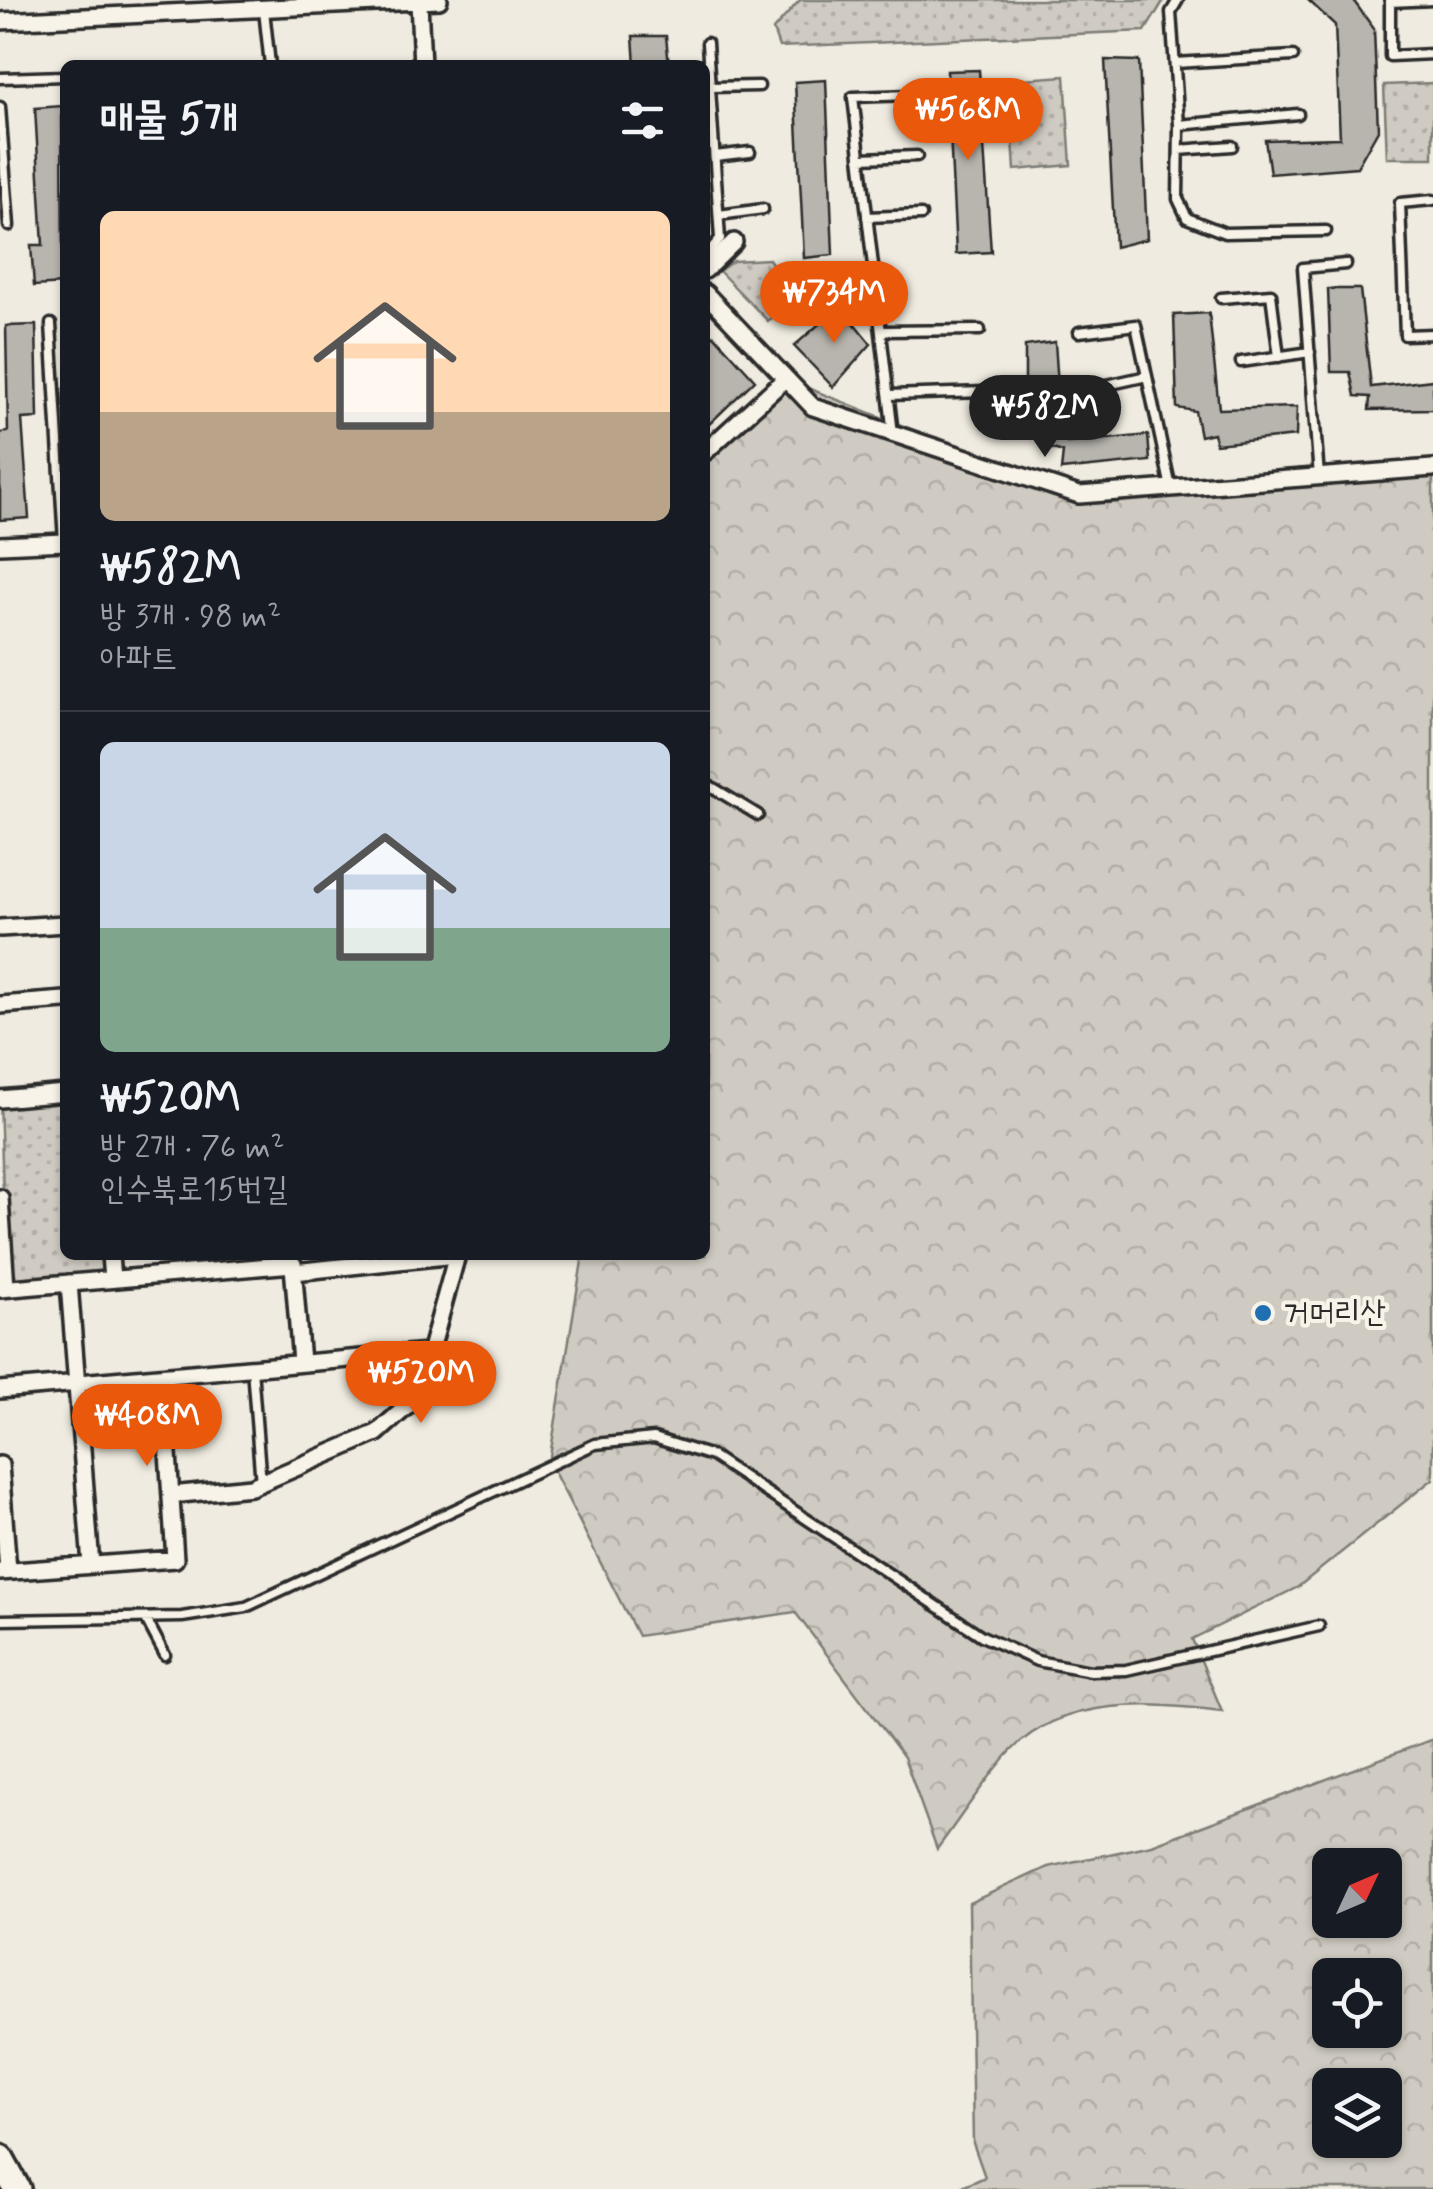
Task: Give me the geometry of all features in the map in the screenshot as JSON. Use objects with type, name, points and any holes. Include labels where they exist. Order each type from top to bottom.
[{"type":"main road","points":[[0,2158],[17,2189]]},
{"type":"street","points":[[0,21],[204,6],[264,9],[439,0]]},
{"type":"street","points":[[419,2],[422,60]]},
{"type":"street","points":[[710,265],[734,242]]},
{"type":"street","points":[[710,298],[813,407],[1079,495],[1433,468]]},
{"type":"street","points":[[710,447],[786,379]]},
{"type":"street","points":[[0,545],[60,542]]},
{"type":"street","points":[[0,928],[60,924]]},
{"type":"street","points":[[0,1005],[60,1000]]},
{"type":"street","points":[[0,1099],[60,1093]]},
{"type":"street","points":[[0,1198],[3,1288],[112,1279],[198,1264],[365,1260]]},
{"type":"street","points":[[110,1260],[112,1279]]},
{"type":"street","points":[[171,1495],[261,1484],[392,1423],[413,1400],[455,1260]]},
{"type":"street","points":[[293,1264],[300,1362]]},
{"type":"street","points":[[68,1283],[91,1565]]},
{"type":"street","points":[[0,1390],[428,1352]]},
{"type":"street","points":[[0,1465],[4,1571],[176,1559],[163,1377]]},
{"type":"lane","points":[[1178,0],[1171,12],[1180,125],[1178,199],[1187,218],[1226,234],[1326,231]]},
{"type":"lane","points":[[1433,0],[1390,1],[1390,56],[1433,54]]},
{"type":"lane","points":[[264,9],[269,60]]},
{"type":"lane","points":[[707,43],[708,60]]},
{"type":"lane","points":[[1175,63],[1293,56]]},
{"type":"lane","points":[[0,78],[60,76]]},
{"type":"lane","points":[[710,250],[720,239],[710,87],[760,86]]},
{"type":"lane","points":[[893,434],[853,96],[911,95]]},
{"type":"lane","points":[[0,107],[9,226]]},
{"type":"lane","points":[[1180,125],[1298,114]]},
{"type":"lane","points":[[1178,150],[1232,146]]},
{"type":"lane","points":[[714,156],[750,152]]},
{"type":"lane","points":[[860,158],[917,156]]},
{"type":"lane","points":[[1433,200],[1400,203],[1405,335],[1433,334]]},
{"type":"lane","points":[[719,216],[763,209]]},
{"type":"lane","points":[[867,217],[921,215]]},
{"type":"lane","points":[[1319,478],[1303,268],[1346,264]]},
{"type":"lane","points":[[1221,298],[1271,294],[1278,357]]},
{"type":"lane","points":[[51,324],[60,464]]},
{"type":"lane","points":[[1079,332],[1136,325],[1170,488]]},
{"type":"lane","points":[[881,330],[980,330]]},
{"type":"lane","points":[[1242,362],[1310,352]]},
{"type":"lane","points":[[1089,389],[1147,376]]},
{"type":"lane","points":[[888,395],[984,392]]},
{"type":"lane","points":[[710,786],[758,815]]},
{"type":"lane","points":[[252,1367],[261,1484]]},
{"type":"lane","points":[[0,1620],[146,1619],[246,1607],[549,1462],[626,1438],[685,1444],[712,1456],[982,1636],[1037,1661],[1092,1671],[1126,1670],[1318,1626]]},
{"type":"lane","points":[[146,1619],[165,1655]]},
{"type":"green space","points":[[800,0],[1164,0],[1145,31],[779,47],[773,30]]},
{"type":"green space","points":[[1065,76],[1071,165],[1015,170],[1009,80]]},
{"type":"green space","points":[[1433,83],[1433,158],[1387,158],[1384,85]]},
{"type":"green space","points":[[769,259],[796,298],[768,321],[719,271],[733,261]]},
{"type":"green space","points":[[785,379],[1062,489],[1433,468],[1433,1479],[1298,1587],[1192,1639],[1222,1711],[1139,1705],[1110,1707],[1057,1720],[1032,1733],[1011,1751],[937,1849],[904,1757],[795,1612],[638,1636],[549,1462],[582,1260],[710,1260],[710,447]]},
{"type":"green space","points":[[60,1093],[60,1260],[110,1260],[112,1279],[6,1288],[0,1099]]},
{"type":"green space","points":[[1433,1739],[1433,2189],[958,2189],[985,2177],[973,2143],[969,1903],[1048,1867],[1152,1845]]},
{"type":"building","points":[[1308,0],[1353,0],[1374,29],[1378,130],[1357,167],[1270,174],[1265,140],[1340,138],[1335,25]]},
{"type":"building","points":[[633,36],[666,36],[668,60],[635,60]]},
{"type":"building","points":[[1105,60],[1139,61],[1147,239],[1115,247]]},
{"type":"building","points":[[979,70],[991,252],[956,254],[947,71]]},
{"type":"building","points":[[826,80],[833,255],[804,258],[795,82]]},
{"type":"building","points":[[60,106],[60,284],[34,286],[31,245],[43,245],[35,108]]},
{"type":"building","points":[[1328,289],[1360,289],[1371,387],[1433,380],[1433,409],[1369,410],[1370,397],[1355,396],[1350,372],[1331,372]]},
{"type":"building","points":[[840,306],[871,344],[833,387],[794,346]]},
{"type":"building","points":[[1209,313],[1219,409],[1297,407],[1296,436],[1216,444],[1213,433],[1200,436],[1195,411],[1177,408],[1174,315]]},
{"type":"building","points":[[36,325],[38,418],[22,419],[29,518],[0,520],[0,433],[8,432],[6,326]]},
{"type":"building","points":[[714,335],[755,380],[710,423],[710,339]]},
{"type":"building","points":[[1055,342],[1061,430],[1067,443],[1148,435],[1150,461],[1061,470],[1063,452],[1049,448],[1048,431],[1025,427],[1025,346]]},
{"type":"place","name":"거머리산","points":[[1263,1313]]}]
